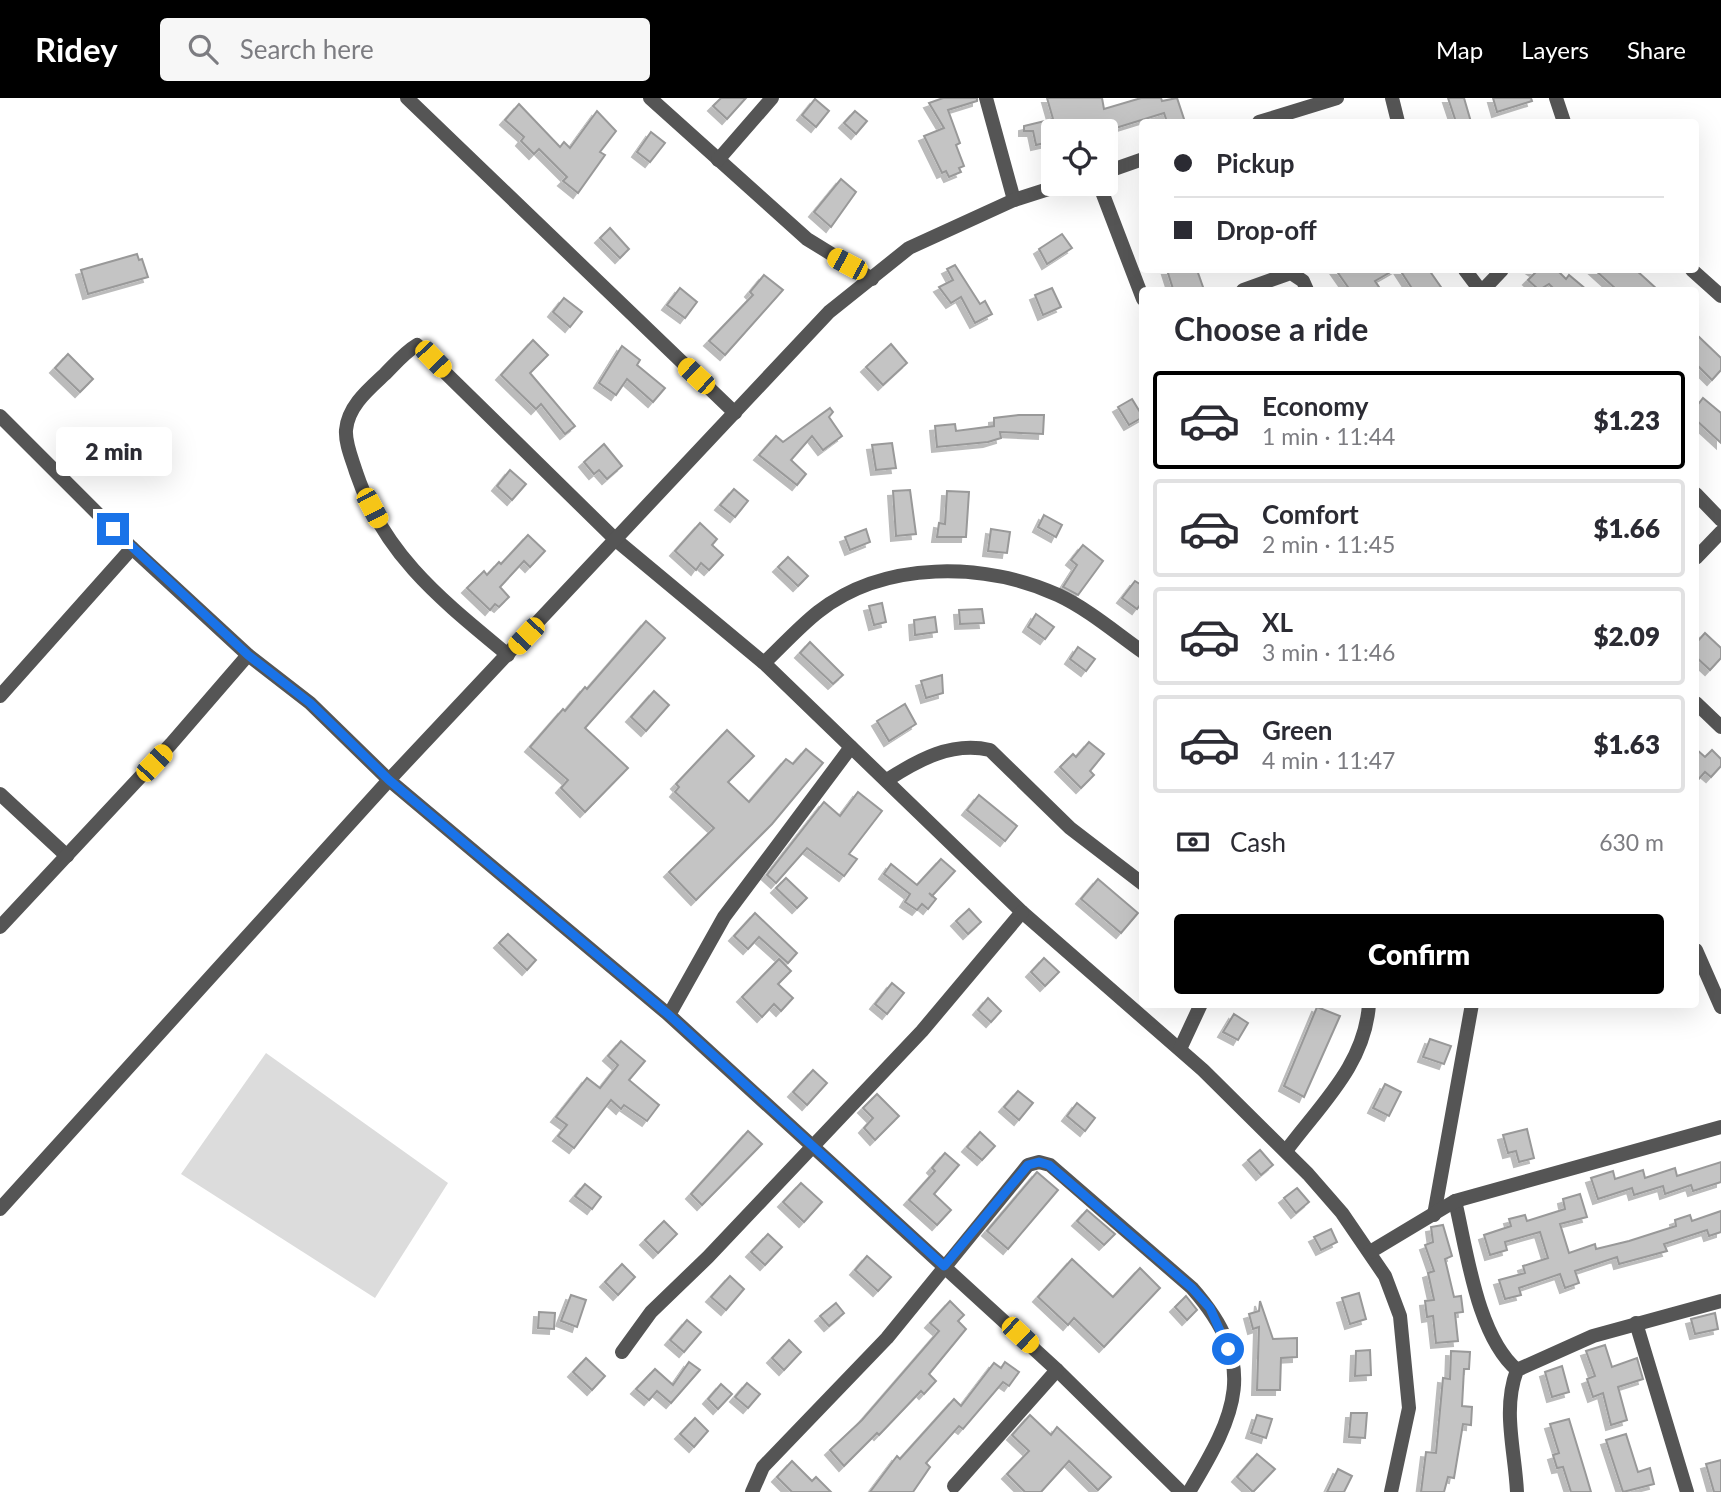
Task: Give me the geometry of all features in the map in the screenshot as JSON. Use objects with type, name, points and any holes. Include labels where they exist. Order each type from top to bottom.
[{"type":"street","points":[[407,98],[735,413]]},
{"type":"street","points":[[650,98],[807,239],[872,279]]},
{"type":"street","points":[[718,159],[772,98]]},
{"type":"street","points":[[986,98],[1014,200]]},
{"type":"street","points":[[1269,119],[1337,98]]},
{"type":"street","points":[[1392,98],[1397,119]]},
{"type":"street","points":[[1556,98],[1563,119]]},
{"type":"street","points":[[1118,168],[1139,160]]},
{"type":"street","points":[[0,1209],[389,780],[830,312],[909,248],[1014,200],[1041,191]]},
{"type":"street","points":[[1104,196],[1139,289]]},
{"type":"street","points":[[1251,287],[1291,273],[1303,281],[1306,287]]},
{"type":"street","points":[[1467,273],[1479,287]]},
{"type":"street","points":[[1484,287],[1499,273]]},
{"type":"street","points":[[1695,273],[1721,296]]},
{"type":"street","points":[[508,655],[431,591],[405,564],[363,491],[346,430],[350,417],[362,396],[414,346],[421,346],[617,540],[764,663],[1022,912],[1180,1049],[1286,1151],[1342,1213],[1385,1276],[1400,1316],[1409,1408],[1391,1492]]},
{"type":"street","points":[[0,416],[132,548],[248,655],[310,703],[389,780],[669,1015],[1057,1370],[1181,1492]]},
{"type":"street","points":[[1699,497],[1721,520]]},
{"type":"street","points":[[1699,555],[1721,532]]},
{"type":"street","points":[[0,696],[132,548]]},
{"type":"street","points":[[764,663],[819,611],[862,588],[916,573],[962,570],[1017,581],[1059,596],[1139,649]]},
{"type":"street","points":[[0,927],[171,744],[248,655]]},
{"type":"street","points":[[1699,706],[1721,727]]},
{"type":"street","points":[[669,1015],[724,918],[851,747]]},
{"type":"street","points":[[887,780],[918,760],[937,754],[976,747],[990,750],[1070,828],[1139,881]]},
{"type":"street","points":[[0,794],[67,856]]},
{"type":"street","points":[[622,1352],[651,1312],[708,1257],[922,1031],[1022,912]]},
{"type":"street","points":[[1699,957],[1721,1007]]},
{"type":"street","points":[[1180,1049],[1199,1008]]},
{"type":"street","points":[[1286,1151],[1334,1094],[1350,1067],[1366,1030],[1369,1008]]},
{"type":"street","points":[[1434,1215],[1471,1008]]},
{"type":"street","points":[[1370,1252],[1455,1200],[1721,1127]]},
{"type":"street","points":[[752,1492],[763,1467],[887,1338],[1028,1165],[1039,1162],[1049,1165],[1192,1288],[1210,1308],[1223,1332],[1235,1366],[1235,1393],[1227,1425],[1189,1492]]},
{"type":"street","points":[[1455,1200],[1487,1324],[1502,1357],[1517,1370]]},
{"type":"street","points":[[1517,1492],[1508,1415],[1511,1386],[1517,1370],[1582,1340],[1721,1301]]},
{"type":"street","points":[[1636,1323],[1687,1492]]},
{"type":"street","points":[[954,1490],[1057,1370]]},
{"type":"shaded area","points":[[266,1053],[448,1183],[375,1298],[181,1174]]},
{"type":"building","points":[[721,98],[746,98],[727,119],[713,106]]},
{"type":"building","points":[[943,98],[977,98],[977,101],[948,110],[960,143],[956,145],[964,166],[959,168],[961,172],[949,177],[946,171],[942,173],[924,136],[944,128],[929,103]]},
{"type":"building","points":[[1047,98],[1102,98],[1104,109],[1141,98],[1161,98],[1162,101],[1177,98],[1184,119],[1166,119],[1164,113],[1118,127],[1118,119],[1053,119]]},
{"type":"building","points":[[1448,98],[1464,98],[1470,119],[1455,119]]},
{"type":"building","points":[[1493,98],[1531,98],[1532,101],[1497,112]]},
{"type":"building","points":[[815,99],[829,111],[816,127],[802,115]]},
{"type":"building","points":[[519,104],[560,147],[564,142],[570,148],[597,111],[616,131],[600,152],[605,155],[578,193],[563,181],[567,177],[539,149],[534,154],[521,141],[524,137],[505,120]]},
{"type":"building","points":[[855,111],[867,121],[856,134],[844,123]]},
{"type":"building","points":[[1041,122],[1041,144],[1036,145],[1033,131],[1024,131],[1024,126]]},
{"type":"building","points":[[651,132],[665,143],[650,162],[637,152]]},
{"type":"building","points":[[841,179],[856,192],[831,227],[814,212]]},
{"type":"building","points":[[610,228],[629,249],[620,258],[600,238]]},
{"type":"building","points":[[1062,234],[1072,248],[1047,264],[1039,249]]},
{"type":"building","points":[[137,254],[139,260],[142,259],[148,277],[88,294],[81,270]]},
{"type":"building","points":[[955,265],[980,304],[985,301],[992,314],[975,323],[961,297],[951,303],[939,287],[953,280],[947,269]]},
{"type":"building","points":[[1168,273],[1198,273],[1203,287],[1172,287]]},
{"type":"building","points":[[1338,273],[1389,273],[1375,281],[1379,287],[1348,287]]},
{"type":"building","points":[[1402,273],[1431,273],[1441,287],[1411,287]]},
{"type":"building","points":[[1535,273],[1560,273],[1566,279],[1569,275],[1583,287],[1552,287],[1549,284],[1536,287],[1528,280]]},
{"type":"building","points":[[1598,273],[1639,273],[1655,287],[1614,287]]},
{"type":"building","points":[[764,275],[783,290],[725,355],[709,341],[753,295],[750,292]]},
{"type":"building","points":[[680,288],[697,302],[685,318],[667,305]]},
{"type":"building","points":[[1052,288],[1061,307],[1043,315],[1035,295]]},
{"type":"building","points":[[564,298],[582,312],[570,327],[553,312]]},
{"type":"building","points":[[1699,337],[1721,358],[1721,370],[1712,380],[1699,367]]},
{"type":"building","points":[[533,340],[548,355],[530,373],[575,426],[565,434],[541,404],[536,409],[501,375]]},
{"type":"building","points":[[891,344],[907,363],[883,385],[866,367]]},
{"type":"building","points":[[622,346],[640,360],[637,365],[665,388],[653,402],[627,379],[616,395],[599,383]]},
{"type":"building","points":[[68,354],[93,379],[80,392],[55,368]]},
{"type":"building","points":[[1703,398],[1721,413],[1721,443],[1699,423],[1699,403]]},
{"type":"building","points":[[1132,399],[1139,410],[1139,419],[1129,425],[1118,407]]},
{"type":"building","points":[[830,408],[833,412],[829,417],[842,436],[823,450],[812,436],[791,460],[806,474],[797,485],[759,455],[776,436],[783,442]]},
{"type":"building","points":[[1044,415],[1043,434],[1000,432],[1001,438],[988,442],[937,447],[935,426],[955,424],[956,431],[994,426],[994,418]]},
{"type":"building","points":[[106,440],[122,457],[109,469],[93,452]]},
{"type":"building","points":[[892,443],[896,468],[876,470],[872,445]]},
{"type":"building","points":[[604,444],[622,466],[607,479],[599,470],[594,474],[584,462]]},
{"type":"building","points":[[510,470],[526,484],[512,500],[497,486]]},
{"type":"building","points":[[734,489],[748,501],[735,517],[720,505]]},
{"type":"building","points":[[910,490],[916,534],[896,536],[893,491]]},
{"type":"building","points":[[947,491],[969,492],[966,537],[937,537],[939,523],[945,524]]},
{"type":"building","points":[[1044,515],[1062,525],[1056,537],[1038,527]]},
{"type":"building","points":[[700,523],[717,539],[712,545],[723,555],[709,570],[701,563],[696,570],[675,551]]},
{"type":"building","points":[[866,529],[870,542],[850,550],[845,537]]},
{"type":"building","points":[[991,529],[1010,532],[1007,553],[988,551]]},
{"type":"building","points":[[528,535],[545,551],[530,567],[524,561],[500,587],[509,597],[499,607],[495,604],[490,610],[467,588],[484,571],[487,575],[499,562],[501,564]]},
{"type":"building","points":[[1083,545],[1103,561],[1078,595],[1063,587],[1077,565],[1071,560]]},
{"type":"building","points":[[788,557],[808,576],[798,586],[778,567]]},
{"type":"building","points":[[1135,581],[1139,584],[1137,609],[1122,598]]},
{"type":"building","points":[[882,603],[886,622],[874,625],[869,606]]},
{"type":"building","points":[[982,609],[984,623],[960,624],[959,610]]},
{"type":"building","points":[[1036,614],[1054,627],[1045,639],[1028,627]]},
{"type":"building","points":[[935,617],[937,632],[915,635],[914,620]]},
{"type":"building","points":[[646,621],[665,638],[585,728],[628,768],[585,812],[561,788],[568,780],[530,747],[563,709],[565,711],[585,687],[587,689]]},
{"type":"building","points":[[1705,633],[1721,648],[1721,658],[1710,670],[1699,660],[1699,640]]},
{"type":"building","points":[[810,642],[843,675],[833,684],[800,653]]},
{"type":"building","points":[[1078,647],[1095,659],[1086,671],[1070,659]]},
{"type":"building","points":[[942,675],[943,693],[926,698],[921,681]]},
{"type":"building","points":[[654,691],[669,705],[646,731],[631,717]]},
{"type":"building","points":[[905,704],[916,724],[889,741],[877,721]]},
{"type":"building","points":[[727,730],[754,756],[728,782],[749,802],[786,759],[793,764],[806,749],[823,763],[772,824],[696,900],[669,872],[714,828],[675,792],[679,787],[676,784]]},
{"type":"building","points":[[1089,742],[1104,754],[1090,771],[1094,775],[1081,788],[1060,767],[1073,754],[1076,757]]},
{"type":"building","points":[[1712,750],[1721,759],[1721,766],[1711,777],[1705,772],[1699,779],[1699,752],[1705,757]]},
{"type":"building","points":[[858,792],[882,811],[849,854],[857,859],[844,876],[807,848],[776,883],[767,875],[824,802],[840,816]]},
{"type":"building","points":[[979,795],[1017,826],[1005,841],[967,810]]},
{"type":"building","points":[[941,859],[955,871],[932,896],[936,899],[928,909],[922,904],[917,910],[905,902],[910,894],[884,874],[891,864],[917,885]]},
{"type":"building","points":[[786,878],[807,898],[797,908],[776,888]]},
{"type":"building","points":[[1098,879],[1138,913],[1121,933],[1081,899]]},
{"type":"building","points":[[969,909],[981,922],[968,934],[956,921]]},
{"type":"building","points":[[755,913],[797,953],[788,963],[759,937],[748,949],[734,936]]},
{"type":"building","points":[[508,934],[536,960],[527,970],[499,943]]},
{"type":"building","points":[[1044,958],[1059,972],[1045,986],[1031,972]]},
{"type":"building","points":[[779,959],[791,971],[778,984],[793,998],[781,1011],[774,1004],[762,1017],[742,997]]},
{"type":"building","points":[[892,983],[904,993],[887,1014],[875,1004]]},
{"type":"building","points":[[988,998],[1001,1011],[991,1022],[978,1010]]},
{"type":"building","points":[[1317,1008],[1340,1016],[1304,1097],[1284,1086]]},
{"type":"building","points":[[1234,1014],[1248,1023],[1238,1040],[1223,1032]]},
{"type":"building","points":[[1430,1039],[1451,1046],[1444,1064],[1423,1057]]},
{"type":"building","points":[[621,1041],[645,1061],[629,1080],[659,1105],[647,1121],[624,1105],[621,1109],[611,1100],[574,1148],[558,1136],[567,1125],[556,1117],[587,1078],[600,1088],[618,1065],[608,1056]]},
{"type":"building","points":[[813,1070],[827,1083],[807,1105],[793,1092]]},
{"type":"building","points":[[1385,1084],[1401,1092],[1389,1116],[1373,1108]]},
{"type":"building","points":[[1018,1091],[1033,1103],[1019,1120],[1004,1107]]},
{"type":"building","points":[[877,1094],[899,1116],[875,1140],[864,1128],[873,1118],[863,1108]]},
{"type":"building","points":[[1077,1103],[1095,1118],[1085,1131],[1067,1116]]},
{"type":"building","points":[[1527,1129],[1534,1158],[1519,1162],[1516,1151],[1508,1153],[1503,1135]]},
{"type":"building","points":[[748,1131],[762,1144],[702,1205],[691,1194]]},
{"type":"building","points":[[980,1132],[995,1146],[982,1160],[967,1147]]},
{"type":"building","points":[[1260,1150],[1273,1165],[1261,1175],[1248,1160]]},
{"type":"building","points":[[945,1153],[959,1165],[934,1194],[951,1210],[937,1225],[909,1200],[935,1171],[932,1168]]},
{"type":"building","points":[[1721,1162],[1721,1182],[1693,1191],[1691,1185],[1665,1194],[1663,1186],[1634,1195],[1632,1188],[1598,1199],[1591,1178],[1613,1171],[1615,1179],[1643,1170],[1645,1178],[1675,1168],[1677,1176]]},
{"type":"building","points":[[1037,1172],[1058,1190],[1008,1249],[987,1231]]},
{"type":"building","points":[[801,1183],[822,1202],[804,1222],[783,1202]]},
{"type":"building","points":[[585,1184],[601,1197],[592,1209],[575,1196]]},
{"type":"building","points":[[1297,1188],[1309,1202],[1296,1213],[1284,1198]]},
{"type":"building","points":[[1580,1194],[1587,1217],[1560,1224],[1569,1253],[1595,1244],[1596,1249],[1629,1241],[1676,1226],[1675,1220],[1690,1215],[1692,1221],[1721,1211],[1721,1232],[1709,1236],[1707,1230],[1664,1244],[1667,1251],[1619,1264],[1617,1257],[1575,1271],[1579,1283],[1565,1288],[1560,1274],[1519,1288],[1521,1295],[1505,1299],[1499,1280],[1525,1273],[1523,1266],[1548,1258],[1540,1232],[1505,1242],[1507,1250],[1490,1255],[1484,1235],[1511,1226],[1509,1219],[1525,1215],[1527,1221],[1565,1209],[1563,1199]]},
{"type":"building","points":[[1087,1210],[1115,1234],[1104,1245],[1077,1221]]},
{"type":"building","points":[[664,1221],[677,1234],[658,1253],[645,1240]]},
{"type":"building","points":[[1443,1225],[1452,1256],[1445,1259],[1454,1297],[1461,1296],[1463,1312],[1455,1313],[1458,1341],[1436,1343],[1433,1316],[1427,1317],[1425,1301],[1434,1300],[1428,1273],[1434,1271],[1425,1245],[1433,1242],[1431,1227]]},
{"type":"building","points":[[1331,1229],[1337,1242],[1321,1250],[1314,1237]]},
{"type":"building","points":[[768,1234],[782,1247],[765,1265],[751,1252]]},
{"type":"building","points":[[867,1256],[891,1277],[878,1291],[855,1270]]},
{"type":"building","points":[[1072,1259],[1113,1297],[1140,1268],[1160,1288],[1104,1347],[1074,1318],[1068,1325],[1038,1297]]},
{"type":"building","points":[[622,1264],[635,1277],[618,1295],[605,1282]]},
{"type":"building","points":[[730,1276],[744,1289],[726,1310],[711,1297]]},
{"type":"building","points":[[1359,1293],[1366,1319],[1350,1324],[1342,1298]]},
{"type":"building","points":[[571,1295],[586,1300],[577,1327],[561,1321]]},
{"type":"building","points":[[1186,1296],[1197,1310],[1187,1320],[1175,1307]]},
{"type":"building","points":[[950,1301],[964,1315],[958,1321],[966,1329],[929,1374],[936,1381],[924,1394],[921,1391],[879,1435],[877,1433],[844,1466],[830,1450],[862,1420],[939,1331],[930,1323]]},
{"type":"building","points":[[1260,1301],[1273,1339],[1297,1338],[1297,1357],[1281,1358],[1280,1390],[1257,1390],[1259,1327],[1253,1329],[1249,1314],[1259,1311]]},
{"type":"building","points":[[836,1303],[844,1313],[829,1326],[820,1316]]},
{"type":"building","points":[[539,1312],[555,1313],[554,1329],[538,1328]]},
{"type":"building","points":[[1715,1313],[1718,1329],[1695,1334],[1691,1319]]},
{"type":"building","points":[[687,1320],[701,1332],[684,1352],[670,1340]]},
{"type":"building","points":[[789,1340],[801,1352],[784,1370],[772,1358]]},
{"type":"building","points":[[1605,1345],[1612,1367],[1637,1358],[1643,1379],[1618,1387],[1627,1420],[1611,1425],[1603,1393],[1593,1397],[1587,1379],[1595,1376],[1586,1351]]},
{"type":"building","points":[[1370,1350],[1371,1375],[1355,1376],[1356,1351]]},
{"type":"building","points":[[1451,1351],[1470,1352],[1469,1369],[1464,1369],[1462,1406],[1472,1407],[1471,1425],[1463,1424],[1454,1478],[1448,1477],[1444,1492],[1421,1492],[1426,1452],[1436,1453],[1443,1378],[1450,1379]]},
{"type":"building","points":[[586,1358],[605,1376],[592,1390],[573,1372]]},
{"type":"building","points":[[689,1362],[700,1370],[671,1403],[657,1391],[649,1400],[636,1389],[655,1369],[673,1385]]},
{"type":"building","points":[[1005,1362],[1019,1372],[1009,1386],[1003,1382],[963,1429],[959,1426],[926,1463],[930,1467],[913,1492],[870,1492],[897,1456],[900,1459],[954,1399],[961,1406],[994,1363],[1001,1368]]},
{"type":"building","points":[[1562,1366],[1569,1392],[1552,1397],[1545,1372]]},
{"type":"building","points":[[747,1383],[760,1394],[748,1408],[735,1397]]},
{"type":"building","points":[[721,1384],[732,1394],[718,1409],[708,1399]]},
{"type":"building","points":[[1351,1413],[1367,1413],[1365,1438],[1349,1437]]},
{"type":"building","points":[[1030,1415],[1051,1435],[1057,1427],[1111,1477],[1098,1490],[1069,1461],[1041,1492],[1025,1492],[1007,1474],[1029,1451],[1012,1435]]},
{"type":"building","points":[[1257,1415],[1272,1419],[1266,1438],[1251,1433]]},
{"type":"building","points":[[695,1418],[708,1431],[694,1447],[680,1434]]},
{"type":"building","points":[[1569,1419],[1591,1492],[1571,1492],[1563,1467],[1557,1468],[1553,1455],[1559,1453],[1550,1424]]},
{"type":"building","points":[[1626,1434],[1638,1472],[1650,1468],[1654,1484],[1623,1492],[1606,1440]]},
{"type":"building","points":[[1257,1454],[1275,1469],[1253,1492],[1237,1477]]},
{"type":"building","points":[[1721,1460],[1721,1492],[1714,1492],[1706,1464]]},
{"type":"building","points":[[792,1461],[812,1481],[816,1477],[831,1492],[792,1492],[777,1477]]},
{"type":"building","points":[[1338,1469],[1352,1476],[1344,1492],[1327,1492]]},
{"type":"route","points":[[113,529],[248,655],[310,703],[389,780],[669,1015],[944,1266],[1028,1165],[1039,1162],[1049,1165],[1192,1288],[1210,1308],[1223,1332],[1228,1349]]}]
